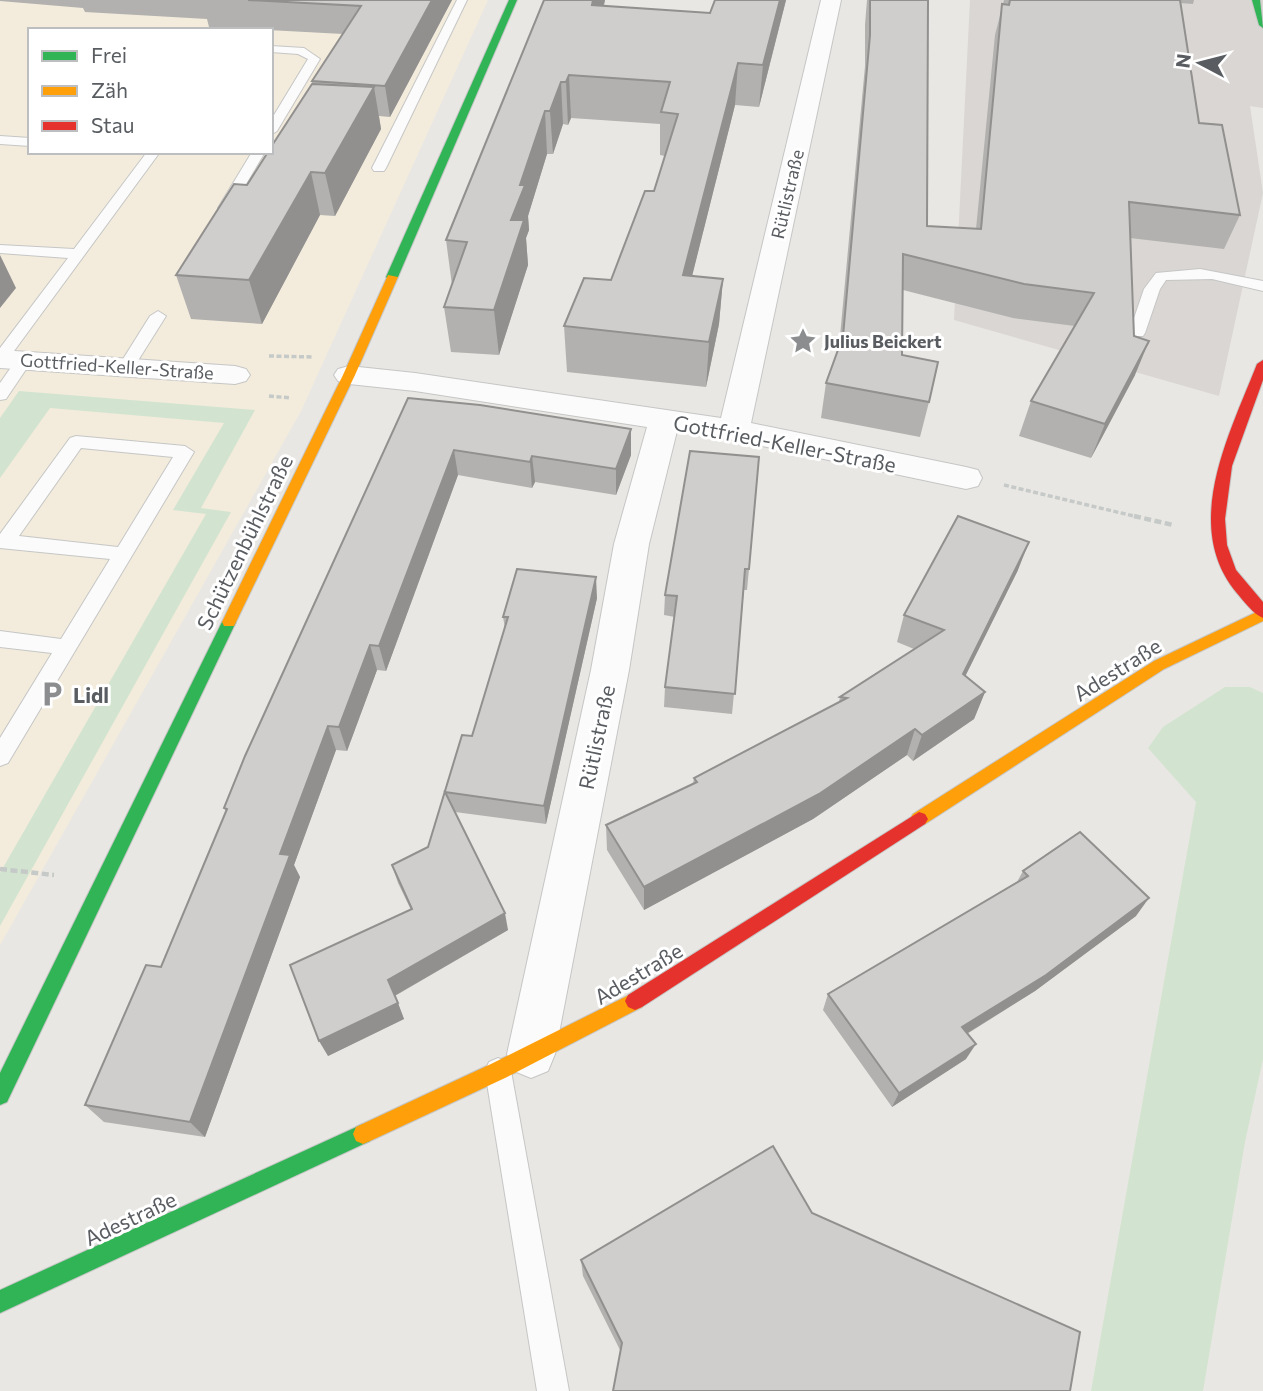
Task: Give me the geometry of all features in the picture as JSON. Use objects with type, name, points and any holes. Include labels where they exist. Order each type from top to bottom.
[{"type":"street","name":"Schützenbühlstraße","points":[[0,1095],[347,379],[513,0]]},
{"type":"street","name":"Rütlistraße","points":[[734,430],[831,0]]},
{"type":"street","points":[[1256,0],[1263,25]]},
{"type":"street","name":"Gottfried-Keller-Straße","points":[[8,359],[235,374]]},
{"type":"street","points":[[1263,364],[1219,493],[1217,534],[1229,570],[1263,614]]},
{"type":"street","name":"Gottfried-Keller-Straße","points":[[347,379],[415,382],[734,430],[966,478]]},
{"type":"street","name":"Rütlistraße","points":[[514,1063],[610,670],[652,457],[665,420]]},
{"type":"street","name":"Adestraße","points":[[0,1302],[514,1063],[625,1008],[1160,665],[1263,614]]},
{"type":"lane","points":[[379,168],[394,124],[462,0]]},
{"type":"lane","points":[[273,48],[301,51],[311,54],[314,59],[287,116],[273,129]]},
{"type":"lane","points":[[0,140],[28,142]]},
{"type":"lane","points":[[0,395],[8,359],[78,254],[153,154]]},
{"type":"lane","points":[[216,223],[257,154]]},
{"type":"lane","points":[[0,248],[78,254]]},
{"type":"lane","points":[[1137,333],[1152,289],[1161,276],[1185,271],[1209,272],[1263,286]]},
{"type":"lane","points":[[126,367],[158,317]]},
{"type":"lane","points":[[0,757],[185,452],[76,442],[3,541]]},
{"type":"lane","points":[[3,541],[123,554]]},
{"type":"lane","points":[[0,639],[66,647]]},
{"type":"lane","points":[[514,1063],[553,1391]]},
{"type":"path","points":[[268,356],[347,379],[251,394],[235,374],[268,356]]},
{"type":"path","points":[[966,478],[1217,534]]},
{"type":"shaded area","points":[[0,0],[488,0],[301,411],[0,945]]},
{"type":"shaded area","points":[[970,0],[1263,0],[1263,108],[1250,106],[1263,193],[1219,396],[954,320]]},
{"type":"green space","points":[[19,391],[255,410],[201,508],[231,512],[0,926],[0,873],[206,514],[173,510],[224,423],[50,408],[0,478],[0,418]]},
{"type":"green space","points":[[1225,687],[1250,687],[1263,693],[1263,1059],[1245,1142],[1203,1391],[1091,1391],[1196,802],[1148,748],[1163,727]]},
{"type":"building","points":[[248,0],[432,0],[385,86],[312,81],[361,6]]},
{"type":"building","points":[[544,0],[593,0],[592,5],[710,13],[715,0],[780,0],[763,65],[738,63],[683,275],[723,279],[709,342],[564,326],[584,278],[611,280],[645,191],[654,191],[678,114],[661,112],[670,82],[569,75],[566,82],[561,82],[550,111],[545,111],[520,185],[525,185],[511,220],[524,220],[494,310],[444,307],[467,242],[446,240]]},
{"type":"building","points":[[870,0],[928,0],[927,226],[981,229],[1002,4],[1009,5],[1010,0],[1180,0],[1199,123],[1222,125],[1240,215],[1129,202],[1134,336],[1149,341],[1105,424],[1031,401],[1094,293],[1024,284],[903,254],[902,355],[938,362],[929,402],[826,383],[843,336],[870,35]]},
{"type":"building","points":[[312,84],[374,87],[325,173],[311,172],[249,280],[176,275],[234,184],[247,185],[267,154],[273,154],[273,144]]},
{"type":"building","points":[[408,398],[480,405],[631,429],[616,469],[532,456],[530,462],[454,450],[379,646],[370,645],[339,727],[328,726],[280,854],[290,855],[190,1122],[85,1105],[146,965],[161,967],[227,809],[224,808],[245,756]]},
{"type":"building","points":[[690,451],[759,457],[749,569],[745,569],[735,694],[665,687],[677,596],[665,595]]},
{"type":"building","points":[[958,516],[1029,542],[963,674],[985,692],[922,735],[915,729],[819,794],[644,887],[606,825],[697,782],[694,778],[847,698],[840,697],[944,630],[904,615]]},
{"type":"building","points":[[517,569],[596,577],[544,806],[445,792],[505,913],[388,980],[398,1003],[319,1041],[290,965],[412,909],[392,865],[428,847],[462,735],[472,736],[508,617],[503,617]]},
{"type":"building","points":[[1080,832],[1149,898],[1046,975],[962,1027],[976,1044],[899,1093],[828,994],[1028,876],[1023,871]]},
{"type":"building","points":[[773,1146],[812,1213],[1080,1332],[1070,1391],[613,1391],[622,1343],[581,1260]]},
{"type":"traffic: fast","points":[[392,277],[513,0]]},
{"type":"traffic: fast","points":[[1256,0],[1263,25]]},
{"type":"traffic: fast","points":[[0,1095],[229,622]]},
{"type":"traffic: fast","points":[[0,1302],[363,1134]]},
{"type":"traffic: slow","points":[[229,622],[349,375],[392,277]]},
{"type":"traffic: slow","points":[[919,819],[1159,665],[1263,615]]},
{"type":"traffic: slow","points":[[363,1134],[498,1071],[635,1001]]},
{"type":"traffic: jam","points":[[1263,364],[1226,466],[1218,519],[1220,545],[1229,570],[1240,587],[1263,612]]},
{"type":"traffic: jam","points":[[635,1001],[919,819]]},
{"type":"place","name":"Julius Beickert","points":[[803,341]]},
{"type":"place","name":"Lidl","points":[[52,694]]}]
